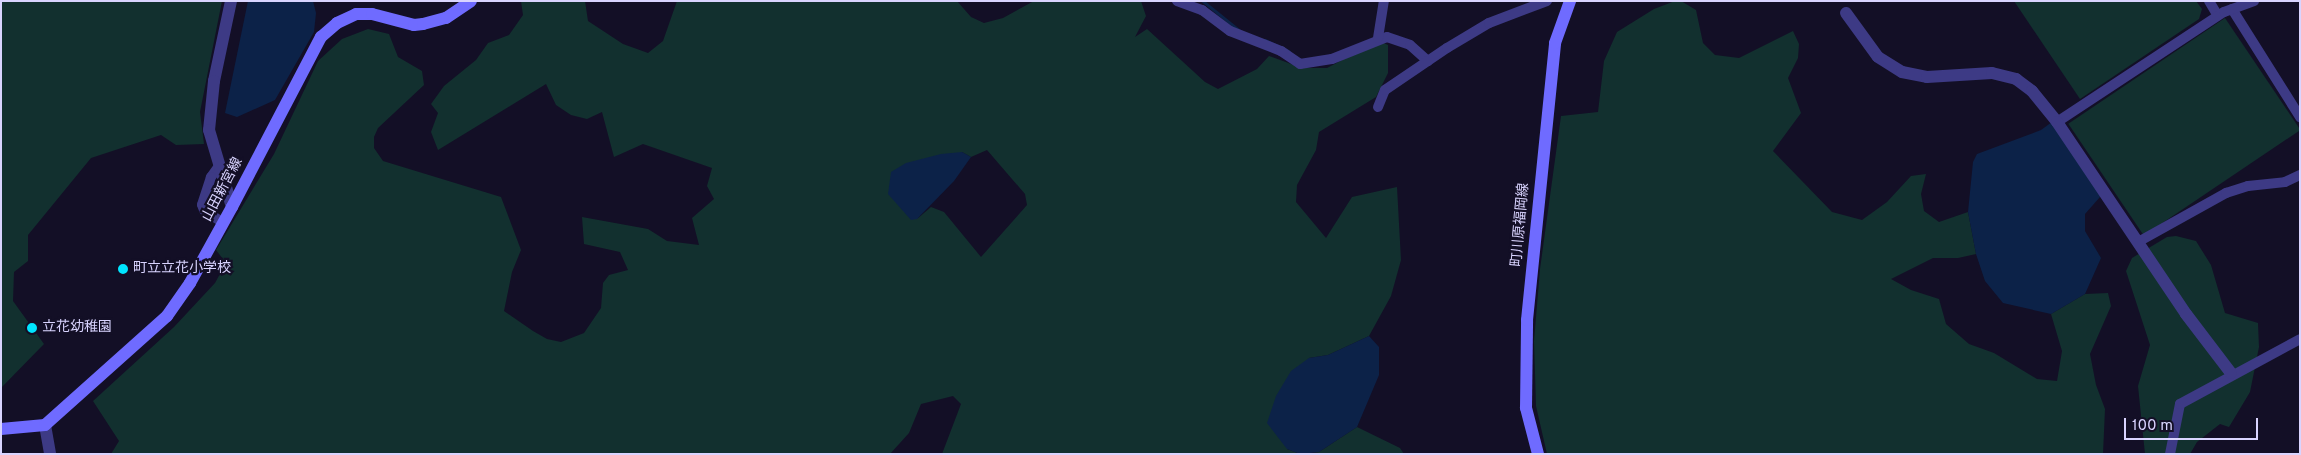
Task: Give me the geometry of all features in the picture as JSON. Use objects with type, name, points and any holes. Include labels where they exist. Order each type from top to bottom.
[{"type":"main road","name":"山田新宮線","points":[[45,425],[167,316],[223,223],[321,38],[337,23],[356,14],[372,14],[414,24],[423,24],[446,18],[471,1]]},
{"type":"main road","name":"町川原福岡線","points":[[1538,454],[1526,408],[1527,320],[1554,51],[1559,25],[1568,2]]},
{"type":"main road","points":[[1,429],[45,425]]},
{"type":"street","points":[[231,1],[210,108],[209,130],[232,206]]},
{"type":"street","points":[[1177,1],[1202,10],[1230,31],[1281,51],[1300,64],[1310,65],[1360,50],[1378,38],[1404,42],[1428,61]]},
{"type":"street","points":[[1378,38],[1384,1]]},
{"type":"street","points":[[1378,107],[1385,90],[1428,61],[1489,23],[1547,1]]},
{"type":"street","points":[[2209,1],[2218,16]]},
{"type":"street","points":[[2057,122],[2218,16],[2254,1]]},
{"type":"street","points":[[2232,9],[2300,117]]},
{"type":"street","points":[[1846,12],[1869,47],[1889,66],[1902,72],[1927,77],[1992,73],[2006,75],[2025,85],[2057,122],[2186,314],[2231,373]]},
{"type":"street","points":[[219,166],[211,177],[202,205],[204,210],[223,223]]},
{"type":"street","points":[[2138,242],[2226,193],[2248,186],[2285,182],[2300,175]]},
{"type":"street","points":[[2170,454],[2180,404],[2231,373],[2300,339]]},
{"type":"street","points":[[45,425],[50,454]]},
{"type":"green space","points":[[1,1],[222,1],[200,112],[204,144],[176,145],[161,135],[91,158],[28,235],[28,261],[14,272],[13,301],[44,344],[1,388]]},
{"type":"green space","points":[[521,1],[585,1],[588,21],[623,44],[648,53],[663,41],[677,1],[957,1],[971,17],[984,23],[1003,18],[1034,1],[1141,1],[1146,16],[1135,37],[1147,29],[1205,82],[1218,89],[1257,69],[1269,56],[1302,68],[1327,68],[1379,41],[1388,45],[1388,73],[1376,97],[1319,132],[1316,150],[1297,185],[1296,202],[1326,238],[1352,197],[1397,187],[1401,260],[1391,296],[1369,336],[1328,355],[1309,358],[1287,449],[1300,454],[942,454],[961,404],[953,396],[921,404],[909,433],[890,454],[111,454],[119,441],[93,401],[174,327],[215,283],[226,263],[216,250],[274,154],[318,61],[342,39],[368,29],[389,34],[398,57],[422,71],[424,85],[378,128],[374,137],[374,148],[383,161],[501,197],[521,250],[512,272],[504,311],[533,331],[547,339],[561,342],[584,333],[601,308],[603,283],[609,275],[628,270],[620,252],[584,244],[582,217],[648,229],[667,241],[699,245],[692,218],[714,199],[707,186],[712,168],[643,144],[614,157],[602,112],[587,119],[571,115],[556,105],[546,84],[438,150],[431,132],[438,113],[431,104],[444,86],[476,60],[488,43],[509,35],[523,15]],"holes":[[[987,150],[1025,194],[1027,205],[981,257],[944,212],[931,207],[917,219],[962,152],[971,157]]]},
{"type":"green space","points":[[1675,1],[1681,1],[1696,10],[1703,43],[1715,55],[1739,58],[1793,31],[1799,44],[1798,58],[1788,78],[1801,113],[1773,151],[1832,212],[1862,220],[1887,202],[1911,176],[1926,174],[1921,194],[1924,211],[1939,222],[1968,212],[1976,254],[1958,258],[1933,258],[1891,279],[1911,290],[1939,299],[1946,324],[1969,344],[1994,353],[2037,379],[2057,381],[2062,351],[2051,314],[2085,294],[2108,293],[2111,306],[2090,354],[2096,385],[2105,409],[2103,454],[1547,454],[1536,406],[1534,341],[1540,269],[1561,116],[1598,112],[1604,61],[1617,32],[1654,9]]},
{"type":"green space","points":[[2014,1],[2196,1],[2202,9],[2199,19],[2080,99]]},
{"type":"green space","points":[[2225,18],[2300,130],[2144,236],[2068,124]]},
{"type":"green space","points":[[2176,236],[2196,241],[2211,265],[2225,313],[2258,323],[2259,347],[2250,392],[2229,427],[2220,424],[2197,442],[2190,454],[2145,454],[2138,386],[2150,345],[2126,271],[2132,258],[2167,237]]},
{"type":"green space","points":[[1357,427],[1400,448],[1404,454],[1306,454],[1319,452]]},
{"type":"water","points":[[248,1],[313,1],[316,13],[314,32],[275,100],[237,117],[225,113]]},
{"type":"water","points":[[2052,122],[2105,197],[2100,197],[2085,214],[2085,231],[2101,258],[2085,294],[2051,314],[2003,303],[1985,281],[1976,254],[1968,212],[1973,162],[1977,154],[2041,130]]},
{"type":"water","points":[[962,152],[971,157],[954,181],[917,219],[911,220],[888,194],[891,172],[906,163],[941,154]]},
{"type":"water","points":[[1369,336],[1379,347],[1379,375],[1357,427],[1319,452],[1300,454],[1287,449],[1267,423],[1276,396],[1291,371],[1309,358],[1328,355]]},
{"type":"waterway","points":[[1203,1],[1239,30]]},
{"type":"waterway","points":[[1265,40],[1289,51]]},
{"type":"place","name":"町立立花小学校","points":[[123,269]]},
{"type":"place","name":"立花幼稚園","points":[[32,328]]}]
